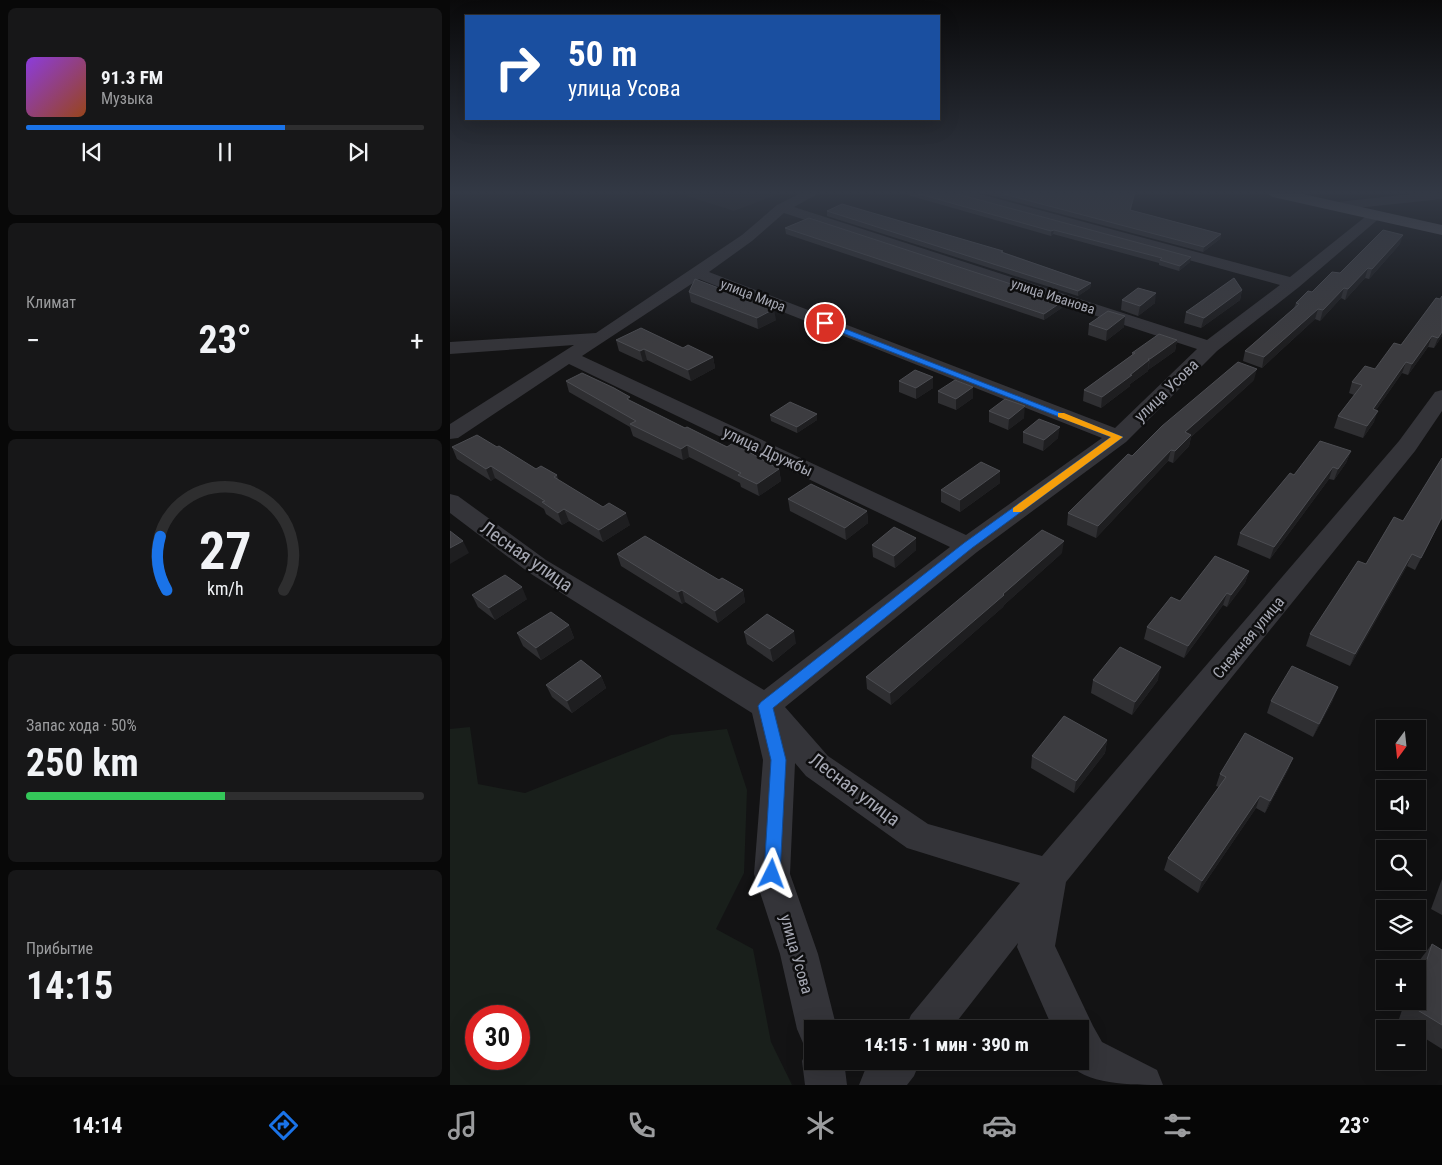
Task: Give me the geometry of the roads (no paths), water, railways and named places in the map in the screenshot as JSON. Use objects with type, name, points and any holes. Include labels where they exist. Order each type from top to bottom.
[{"type":"street","points":[[450,433],[568,356],[600,338],[740,243]]},
{"type":"street","name":"улица Иванова","points":[[889,243],[1210,347]]},
{"type":"street","points":[[1144,243],[1293,283]]},
{"type":"street","name":"улица Усова","points":[[815,1020],[799,954],[772,874],[779,760],[765,706],[968,546],[1118,437],[1210,347],[1342,243]]},
{"type":"street","name":"улица Мира","points":[[697,273],[1118,437]]},
{"type":"street","points":[[450,348],[600,338]]},
{"type":"street","name":"улица Дружбы","points":[[568,356],[968,546]]},
{"type":"street","name":"Снежная улица","points":[[932,1020],[1049,875],[1407,446],[1442,396]]},
{"type":"street","name":"Лесная улица","points":[[450,501],[537,566],[765,706],[817,766],[919,837],[1049,875]]},
{"type":"street","points":[[1049,875],[1036,947],[1070,1020]]},
{"type":"street","points":[[1089,1058],[1142,1085]]},
{"type":"street","points":[[824,1070],[826,1085]]},
{"type":"street","points":[[880,1085],[892,1070]]}]
